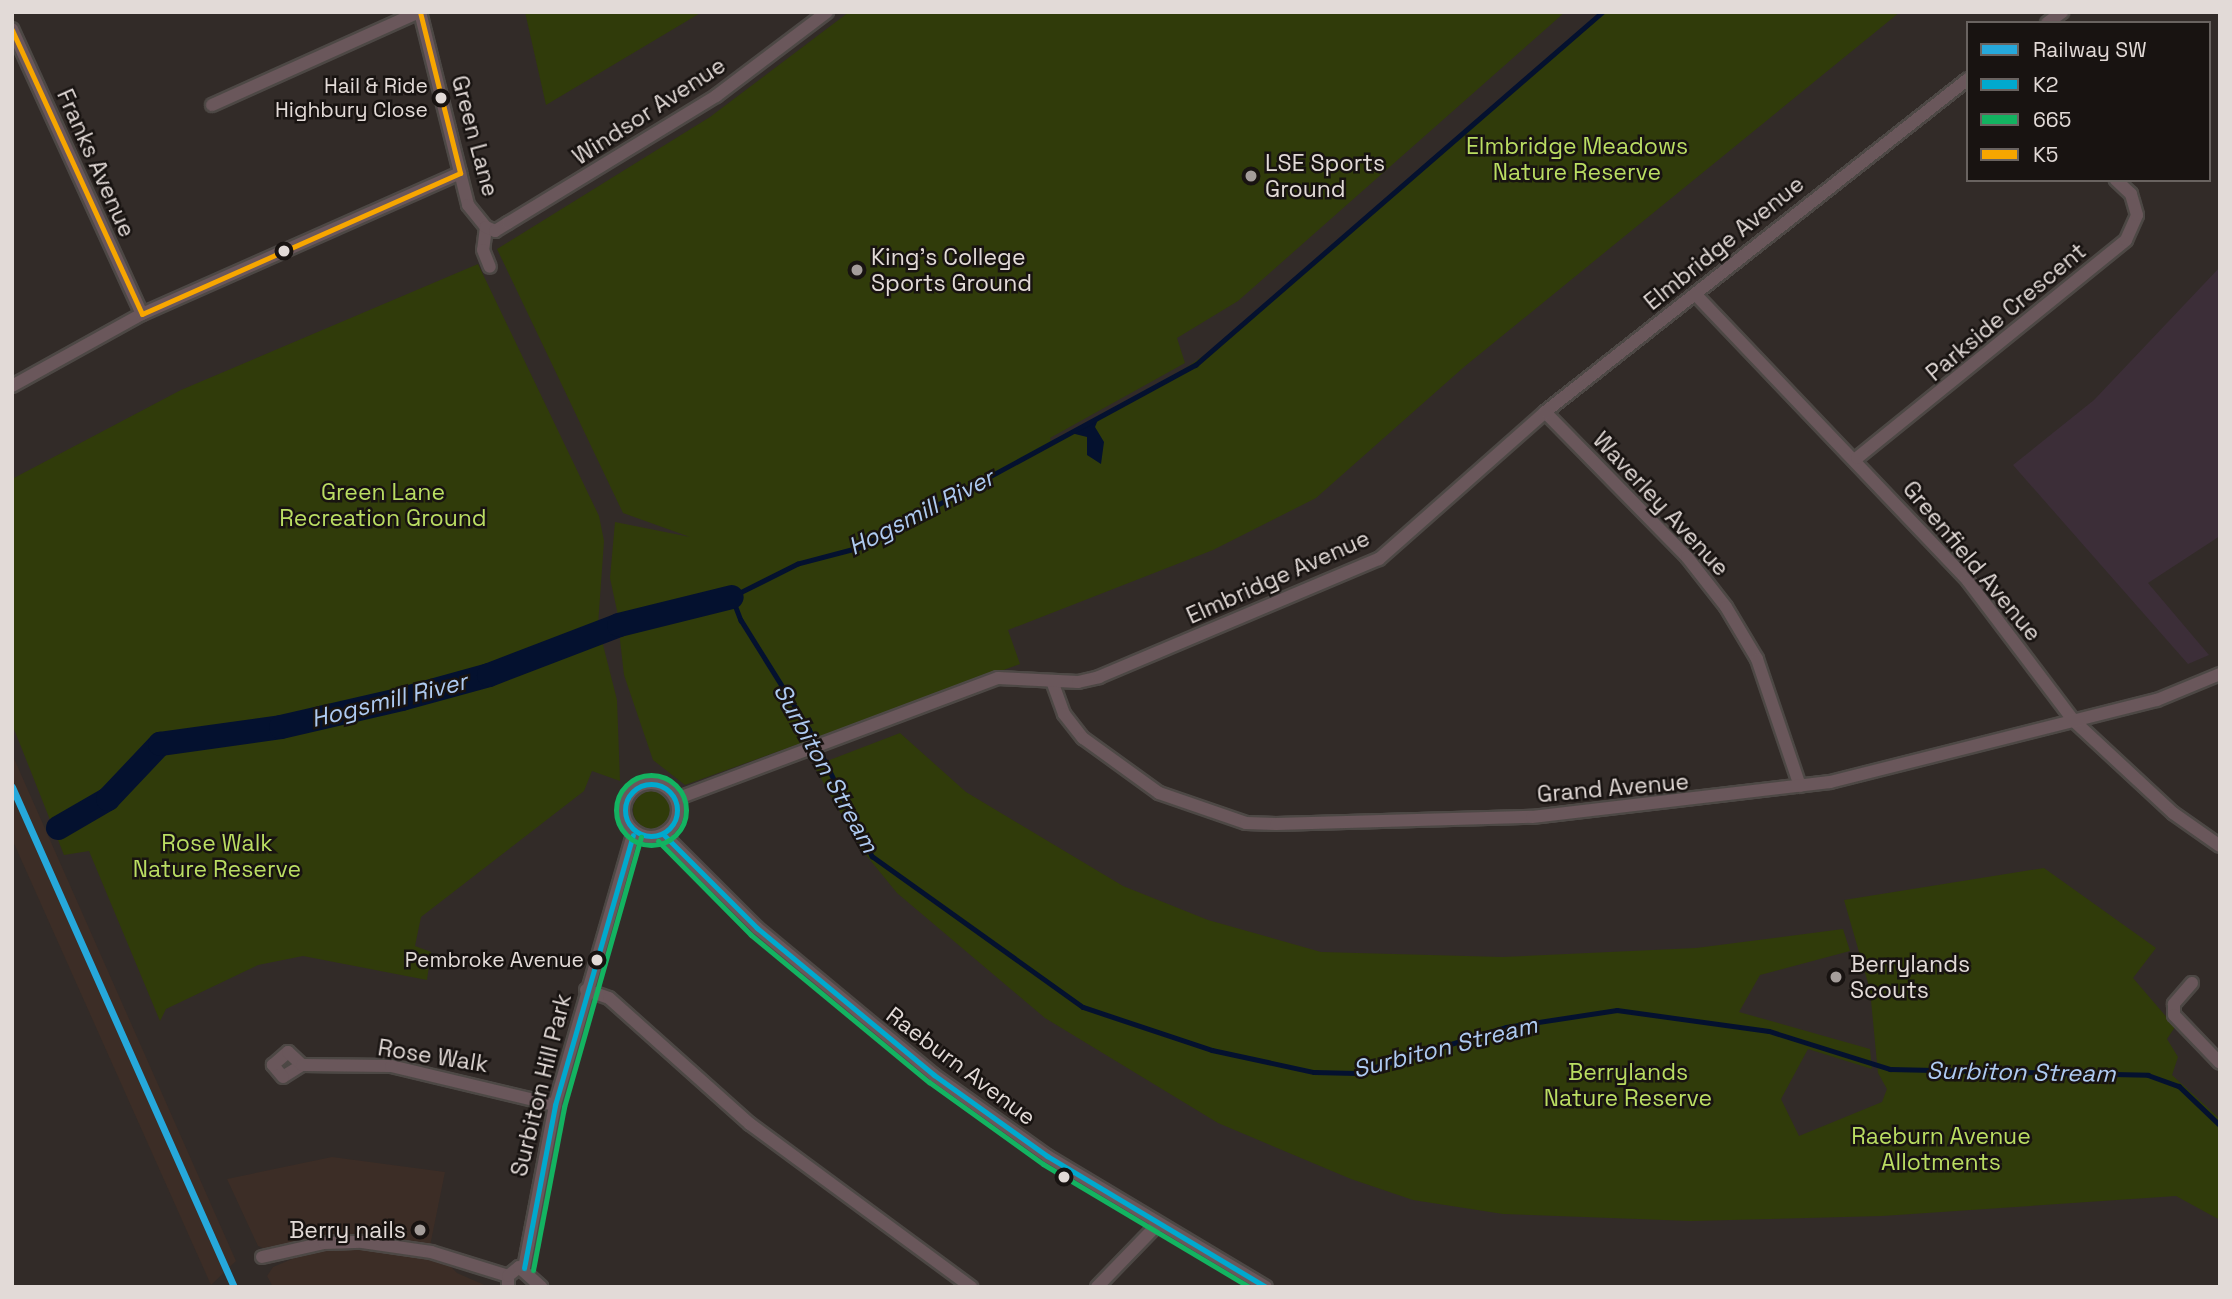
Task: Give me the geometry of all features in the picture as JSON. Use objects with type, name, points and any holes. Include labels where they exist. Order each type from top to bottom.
[{"type":"street","points":[[212,105],[420,12]]},
{"type":"street","name":"Green Lane","points":[[420,12],[468,205],[486,226],[483,250],[490,267]]},
{"type":"street","name":"Windsor Avenue","points":[[486,226],[495,231],[716,96],[827,12]]},
{"type":"street","name":"Franks Avenue","points":[[12,29],[142,314]]},
{"type":"street","name":"Elmbridge Avenue","points":[[676,800],[998,678],[1052,681],[1099,677],[1379,559],[1545,412],[1696,296],[1966,81]]},
{"type":"street","points":[[12,386],[142,314],[460,173]]},
{"type":"street","name":"Parkside Crescent","points":[[1857,458],[2126,240],[2137,215],[2131,194],[2118,182]]},
{"type":"street","name":"Greenfield Avenue","points":[[1696,296],[1857,458],[1968,581],[2074,721],[2173,813],[2220,846]]},
{"type":"street","name":"Waverley Avenue","points":[[1545,412],[1686,557],[1726,607],[1757,659],[1800,786]]},
{"type":"street","name":"Grand Avenue","points":[[1052,681],[1064,714],[1083,738],[1159,793],[1246,823],[1532,817],[1800,786],[2157,700],[2220,674]]},
{"type":"street","points":[[660,782],[676,800],[664,835],[633,835],[629,802],[638,785],[660,782]]},
{"type":"street","name":"Surbiton Hill Park","points":[[524,1268],[555,1105],[586,990],[633,835]]},
{"type":"street","name":"Raeburn Avenue","points":[[664,835],[757,928],[934,1075],[1157,1225],[1266,1287]]},
{"type":"street","points":[[2192,984],[2174,1004],[2174,1015],[2220,1063]]},
{"type":"street","points":[[586,990],[609,998],[750,1124],[971,1287]]},
{"type":"street","name":"Rose Walk","points":[[302,1065],[391,1066],[555,1105]]},
{"type":"street","points":[[1097,1287],[1157,1225]]},
{"type":"street","points":[[262,1257],[324,1243],[362,1242],[431,1252],[508,1281],[524,1268],[541,1287]]},
{"type":"shaded area","points":[[2220,267],[2220,536],[2148,583],[2209,655],[2188,664],[2013,465],[2094,400]]},
{"type":"shaded area","points":[[12,754],[236,1261],[211,1285],[12,839]]},
{"type":"shaded area","points":[[332,1157],[445,1172],[430,1246],[457,1273],[489,1287],[273,1287],[267,1276],[273,1267],[292,1259],[258,1246],[227,1179]]},
{"type":"green space","points":[[525,12],[702,12],[546,105]]},
{"type":"green space","name":"Elmbridge Meadows Nature Reserve","points":[[849,12],[1565,12],[1238,301],[1177,338],[1185,363],[1050,438],[1052,443],[1173,377],[1240,330],[1428,161],[1607,12],[1900,12],[1464,367],[1316,498],[1213,550],[1008,630],[1020,664],[685,785],[653,760],[624,675],[620,640],[619,625],[671,610],[665,605],[619,620],[610,578],[615,522],[690,537],[623,513],[497,249],[710,117]]},
{"type":"green space","name":"Green Lane Recreation Ground","points":[[478,264],[599,516],[604,541],[598,625],[617,700],[620,781],[592,771],[584,791],[421,917],[415,946],[431,952],[427,980],[303,956],[258,965],[166,1009],[160,1021],[89,851],[64,855],[12,724],[12,479],[181,390]]},
{"type":"green space","name":"Berrylands Nature Reserve","points":[[900,733],[966,792],[1123,886],[1208,920],[1321,952],[1502,957],[1696,948],[1843,929],[1850,951],[1760,975],[1739,1012],[1870,1049],[1872,1069],[1808,1049],[1781,1099],[1799,1136],[1882,1102],[1887,1089],[1878,1073],[1870,990],[1844,900],[2044,868],[2156,948],[2133,978],[2175,1027],[2167,1039],[2178,1057],[2172,1075],[2220,1119],[2220,1220],[2176,1196],[1882,1216],[1691,1221],[1503,1214],[1413,1200],[1351,1179],[1218,1123],[1045,1018],[897,893],[861,849],[814,766]]},
{"type":"green space","points":[[652,791],[666,796],[671,810],[666,824],[652,829],[638,824],[633,810],[638,796]]},
{"type":"water","points":[[1099,417],[1095,427],[1104,442],[1101,464],[1087,455],[1087,437],[1071,433]]},
{"type":"waterway","name":"Surbiton Stream","points":[[1603,12],[1196,365],[859,548],[798,564],[732,597],[741,620],[809,729],[872,856],[1083,1007],[1212,1050],[1314,1072],[1356,1073],[1506,1027],[1617,1010],[1769,1031],[1890,1069],[2148,1075],[2179,1086],[2220,1125]]},
{"type":"waterway","name":"Hogsmill River","points":[[58,828],[108,799],[160,744],[281,727],[402,699],[489,675],[619,625],[732,597]]},
{"type":"rail line","name":"SW","points":[[12,787],[234,1287]]},
{"type":"transit line","name":"K5","points":[[420,12],[460,173]]},
{"type":"transit line","name":"K5","points":[[12,30],[142,314]]},
{"type":"transit line","name":"K5","points":[[142,314],[460,173]]},
{"type":"transit line","name":"665","points":[[644,775],[658,775],[671,781],[680,790],[686,810],[684,823],[676,835],[658,845],[644,845],[631,839],[622,830],[616,817],[616,803],[622,790],[631,781],[644,775]]},
{"type":"transit line","name":"K2","points":[[651,784],[670,791],[677,810],[670,829],[651,836],[632,829],[625,810],[632,791],[651,784]]},
{"type":"transit line","name":"K2","points":[[524,1268],[555,1105],[633,835]]},
{"type":"transit line","name":"K2","points":[[664,835],[757,928],[934,1075],[1047,1156],[1266,1287]]},
{"type":"transit line","name":"665","points":[[533,1270],[564,1107],[641,837]]},
{"type":"transit line","name":"665","points":[[658,841],[751,935],[929,1082],[1043,1164],[1249,1287]]},
{"type":"place","name":"Hail & Ride Highbury Close","points":[[441,98]]},
{"type":"place","name":"LSE Sports Ground","points":[[1251,176]]},
{"type":"place","name":"King's College Sports Ground","points":[[857,270]]},
{"type":"place","name":"Pembroke Avenue","points":[[597,960]]},
{"type":"place","name":"Berrylands Scouts","points":[[1836,977]]},
{"type":"place","name":"Berry nails","points":[[420,1230]]},
{"type":"park label","name":"Rose Walk Nature Reserve","points":[[217,856]]},
{"type":"park label","name":"Raeburn Avenue Allotments","points":[[1941,1149]]}]
